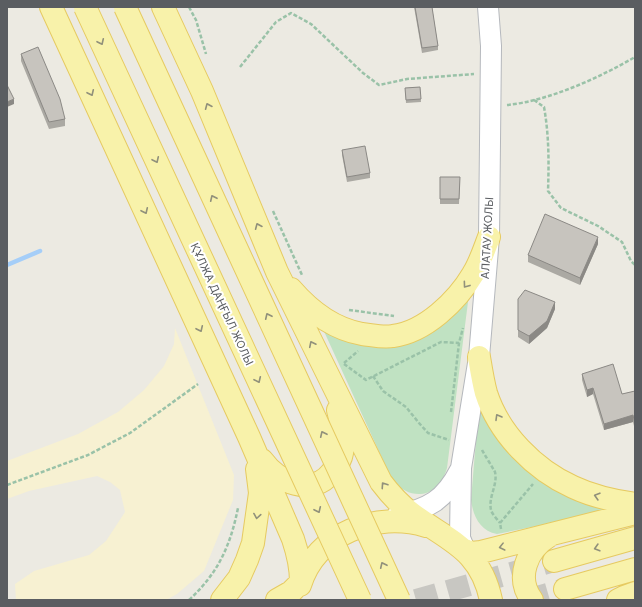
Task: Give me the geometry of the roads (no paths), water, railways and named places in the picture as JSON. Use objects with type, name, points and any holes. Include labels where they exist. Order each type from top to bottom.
[{"type":"main road","points":[[51,7],[252,444],[293,539],[298,553],[301,570],[298,591]]},
{"type":"main road","name":"ҚҰЛЖА ДАҢҒЫЛ ЖОЛЫ","points":[[85,7],[360,600]]},
{"type":"main road","points":[[125,7],[399,600]]},
{"type":"main road","points":[[163,7],[202,91],[276,272],[334,364],[381,482],[392,496],[410,513],[465,550],[473,553],[635,513]]},
{"type":"main road","name":"АЛАТАУ ЖОЛЫ","points":[[461,468],[479,357],[489,237],[491,46],[488,7]]},
{"type":"main road","points":[[276,272],[296,294],[330,323],[358,333],[376,336],[393,336],[423,326],[439,314],[462,290],[473,274],[489,237]]},
{"type":"main road","points":[[479,357],[486,393],[495,413],[513,441],[526,455],[544,470],[573,488],[594,495],[635,504]]},
{"type":"main road","points":[[252,444],[265,464],[277,475],[295,484],[305,486],[323,482],[338,465],[342,454],[343,444],[335,396],[334,364]]},
{"type":"main road","points":[[222,600],[238,578],[248,560],[258,518],[260,493],[252,444]]},
{"type":"main road","points":[[298,591],[315,558],[325,547],[350,530],[423,508],[445,494],[461,468]]},
{"type":"main road","points":[[461,468],[460,538],[465,550],[478,567],[490,591],[491,600]]},
{"type":"main road","points":[[379,521],[400,520],[428,526],[440,532]]},
{"type":"main road","points":[[532,600],[525,582],[525,566],[531,551],[541,540],[550,535]]},
{"type":"main road","points":[[554,561],[635,538]]},
{"type":"main road","points":[[565,589],[635,569]]},
{"type":"main road","points":[[277,600],[291,592],[298,591]]},
{"type":"waterway","points":[[7,265],[40,251]]},
{"type":"tunnel","points":[[416,600],[554,561]]},
{"type":"tunnel","points":[[527,600],[565,589]]}]
